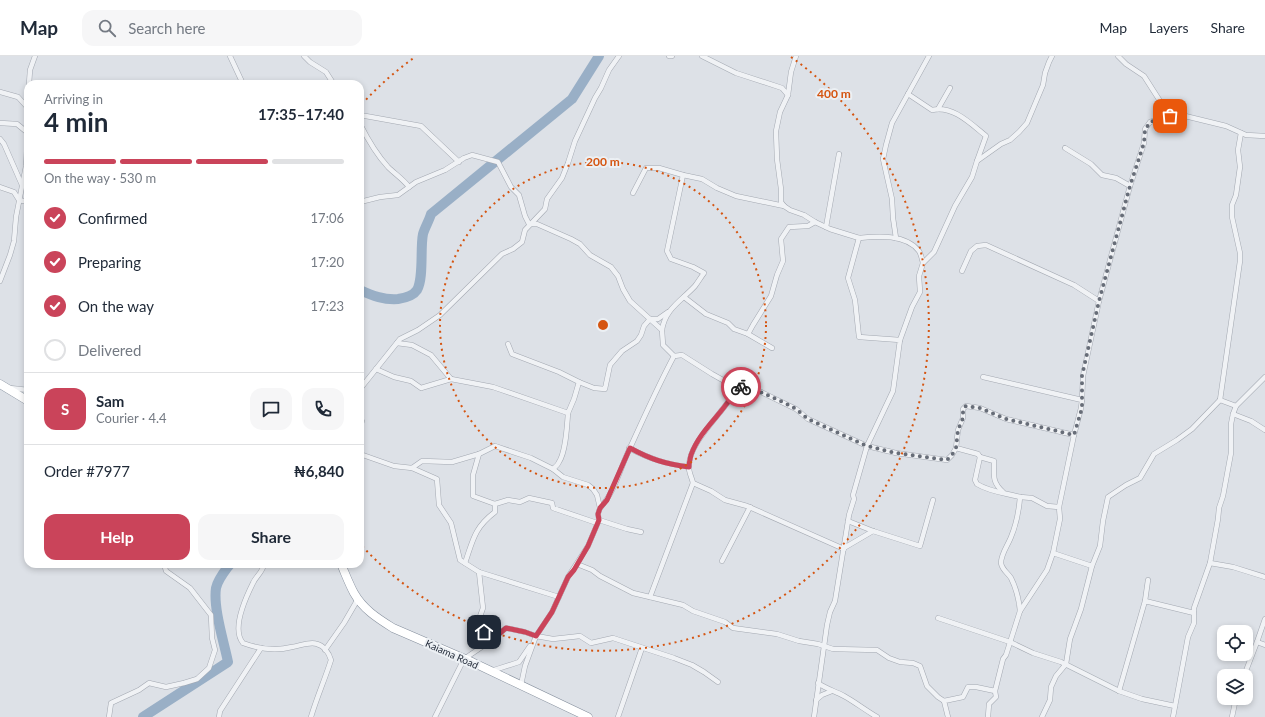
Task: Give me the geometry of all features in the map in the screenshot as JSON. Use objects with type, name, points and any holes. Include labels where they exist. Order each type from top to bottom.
[{"type":"highway","points":[[2,386],[24,399]]},
{"type":"highway","name":"Kaiama Road","points":[[343,568],[353,592],[358,599],[369,612],[393,628],[491,671],[588,717]]},
{"type":"street","points":[[29,80],[30,70],[35,56]]},
{"type":"street","points":[[230,56],[241,80]]},
{"type":"street","points":[[304,56],[310,62],[326,72],[331,80]]},
{"type":"street","points":[[364,384],[400,339],[418,330],[440,315],[502,254],[513,249],[522,242],[525,230],[545,209],[547,199],[562,178],[575,141],[595,98],[609,70],[618,60],[619,56]]},
{"type":"street","points":[[702,56],[736,73],[782,88],[788,95]]},
{"type":"street","points":[[784,206],[781,202],[776,131],[780,112],[788,95],[791,72],[796,56]]},
{"type":"street","points":[[896,238],[892,199],[883,159],[892,123],[929,56]]},
{"type":"street","points":[[977,161],[1001,144],[1010,140],[1020,132],[1027,123],[1044,85],[1045,73],[1052,56]]},
{"type":"street","points":[[1118,56],[1126,64],[1144,76],[1160,101],[1177,114],[1226,126],[1246,136],[1265,136]]},
{"type":"street","points":[[938,109],[950,88]]},
{"type":"street","points":[[0,92],[18,97],[24,104]]},
{"type":"street","points":[[908,94],[932,110],[944,109],[958,115],[986,136],[972,177],[955,206],[934,252],[923,263]]},
{"type":"street","points":[[988,717],[989,704],[996,697],[995,691],[1003,659],[1006,655],[1020,611],[1047,570],[1053,553],[1060,519],[1059,507],[1074,435],[1082,408],[1082,376],[1099,301],[1130,186],[1144,143],[1145,130],[1150,122],[1177,114]]},
{"type":"street","points":[[364,116],[421,126],[459,162]]},
{"type":"street","points":[[0,123],[17,124],[24,129]]},
{"type":"street","points":[[364,131],[379,155],[409,187]]},
{"type":"street","points":[[1042,717],[1050,700],[1051,687],[1056,676],[1066,664],[1070,639],[1081,609],[1092,566],[1100,546],[1108,497],[1140,478],[1154,454],[1192,429],[1220,400],[1240,261],[1240,253],[1232,217],[1232,205],[1236,195],[1240,167],[1238,150],[1241,133]]},
{"type":"street","points":[[0,139],[4,144],[22,185]]},
{"type":"street","points":[[1065,148],[1091,164],[1102,175],[1116,178],[1130,186]]},
{"type":"street","points":[[826,227],[839,154]]},
{"type":"street","points":[[364,201],[398,195],[416,182],[445,170],[464,158],[472,155],[498,162],[512,187],[519,195],[525,216],[530,224]]},
{"type":"street","points":[[633,193],[646,168],[659,168],[702,179],[717,188],[736,196],[784,206],[826,227],[859,238],[875,236],[896,238],[910,243],[920,251],[923,263],[920,276],[920,292],[912,307],[900,340],[893,391],[867,446],[853,495],[835,601],[828,619],[814,717]]},
{"type":"street","points":[[508,344],[512,354],[559,372],[594,388],[605,389],[610,366],[622,351],[637,341],[644,326],[650,320],[658,319],[684,297],[695,286],[704,273],[693,266],[671,259],[667,252],[683,175]]},
{"type":"street","points":[[0,281],[14,241],[19,200],[24,176]]},
{"type":"street","points":[[0,187],[14,192],[19,200],[24,201]]},
{"type":"street","points":[[748,334],[771,296],[783,261],[781,238],[789,227],[808,226],[815,222]]},
{"type":"street","points":[[530,224],[537,224],[571,239],[582,246],[590,255],[611,267],[618,276],[628,298],[662,330]]},
{"type":"street","points":[[859,238],[848,278],[855,300],[859,337],[900,340]]},
{"type":"street","points":[[962,270],[971,251],[977,246],[986,245],[1074,285],[1099,301]]},
{"type":"street","points":[[684,297],[706,314],[728,323],[734,329],[748,334],[772,348]]},
{"type":"street","points":[[668,312],[663,323],[663,345],[674,356]]},
{"type":"street","points":[[397,343],[412,345],[431,355],[451,379]]},
{"type":"street","points":[[491,671],[519,662],[552,612],[568,577],[588,546],[598,522],[600,508],[607,500],[661,381],[674,356],[682,354],[712,374],[737,388],[745,386],[756,390],[796,409],[808,419],[867,446],[896,453],[947,460],[956,448],[958,430],[963,418],[963,409],[966,406],[980,408],[1006,419],[1074,435]]},
{"type":"street","points":[[376,369],[394,377],[411,380],[421,388],[451,379],[493,387],[568,413]]},
{"type":"street","points":[[983,377],[1082,400]]},
{"type":"street","points":[[1173,717],[1188,637],[1194,623],[1195,604],[1210,563],[1219,508],[1232,453],[1231,424],[1233,414],[1236,406],[1265,377]]},
{"type":"street","points":[[553,469],[559,462],[565,444],[568,413],[579,382]]},
{"type":"street","points":[[2,386],[24,389]]},
{"type":"street","points":[[650,596],[693,483],[689,467],[691,455],[705,431],[734,395],[737,388]]},
{"type":"street","points":[[1220,400],[1236,406]]},
{"type":"street","points":[[1233,414],[1251,421],[1265,430]]},
{"type":"street","points":[[412,468],[422,461],[452,462],[479,454],[495,446],[527,456],[553,469],[563,477],[588,485],[597,495],[600,508]]},
{"type":"street","points":[[630,448],[646,457],[673,465],[689,467]]},
{"type":"street","points":[[956,448],[978,454],[980,457],[994,461],[994,480],[996,486],[1003,492]]},
{"type":"street","points":[[479,454],[473,475],[474,496],[495,504],[508,500],[520,502],[529,498],[552,503],[553,508],[598,522],[641,532]]},
{"type":"street","points":[[364,455],[394,466],[412,468],[437,479],[439,506],[451,523],[460,560],[479,572],[559,597]]},
{"type":"street","points":[[980,457],[975,480],[976,484],[992,491],[1032,498],[1047,506],[1059,507]]},
{"type":"street","points":[[693,483],[711,491],[725,500],[750,508],[844,549]]},
{"type":"street","points":[[1020,497],[1012,535],[1002,556],[1001,563],[1003,569],[1010,577],[1015,589],[1020,611]]},
{"type":"street","points":[[848,521],[872,531],[920,546],[933,500]]},
{"type":"street","points":[[465,563],[476,531],[486,519],[495,512],[495,504]]},
{"type":"street","points":[[722,561],[750,508]]},
{"type":"street","points":[[844,549],[872,531]]},
{"type":"street","points":[[1053,553],[1092,566]]},
{"type":"street","points":[[1210,563],[1265,577]]},
{"type":"street","points":[[577,564],[592,570],[633,594],[650,596],[683,605],[693,611],[725,622],[733,628],[777,634],[798,641],[818,644],[833,649],[877,650],[889,658],[900,662],[913,663],[920,666],[926,686],[944,701],[948,717]]},
{"type":"street","points":[[108,717],[111,704],[139,690],[149,682],[166,687],[184,683],[197,679],[209,668],[215,650],[212,638],[211,615],[190,588],[166,571],[165,568]]},
{"type":"street","points":[[263,568],[254,582],[243,606],[238,630],[240,639],[261,648],[283,648],[311,643],[316,644],[325,650],[331,660],[318,692],[311,717]]},
{"type":"street","points":[[479,572],[483,608],[477,625],[492,640]]},
{"type":"street","points":[[1119,691],[1145,602],[1148,580]]},
{"type":"street","points":[[325,650],[344,623],[358,599]]},
{"type":"street","points":[[1145,602],[1194,613]]},
{"type":"street","points":[[938,618],[1010,642],[1033,653],[1066,664],[1119,691],[1176,706]]},
{"type":"street","points":[[1247,669],[1265,619]]},
{"type":"street","points":[[435,717],[464,659],[492,640],[506,628],[553,639],[580,636],[591,643],[613,638],[692,665],[718,682]]},
{"type":"street","points":[[521,685],[525,666],[536,636]]},
{"type":"street","points":[[1257,642],[1265,645]]},
{"type":"street","points":[[219,717],[220,711],[261,648]]},
{"type":"street","points":[[618,717],[642,648]]},
{"type":"street","points":[[818,683],[828,690],[843,695],[877,717]]},
{"type":"street","points":[[944,701],[963,697],[968,687],[995,691]]},
{"type":"street","points":[[816,700],[822,695],[832,691]]},
{"type":"street","points":[[1232,717],[1235,705]]},
{"type":"waterway","points":[[364,292],[388,299],[398,299],[411,295],[417,290],[421,271],[423,234],[431,214],[572,99],[599,56]]},
{"type":"waterway","points":[[143,717],[228,662],[217,615],[215,596],[218,581],[227,568]]},
{"type":"way so far","points":[[741,387],[750,387],[785,403],[796,409],[808,419],[867,446],[918,457],[947,460],[952,455],[956,448],[958,430],[963,418],[963,409],[966,406],[980,408],[991,414],[1006,419],[1074,435],[1082,408],[1082,376],[1099,301],[1130,186],[1144,143],[1145,130],[1150,122],[1170,116]]},
{"type":"route","points":[[484,632],[492,640],[506,628],[536,636],[552,612],[568,577],[574,570],[588,546],[599,520],[598,514],[600,508],[607,500],[630,448],[646,457],[673,465],[689,467],[691,455],[705,431],[734,395],[737,388],[741,387]]}]
